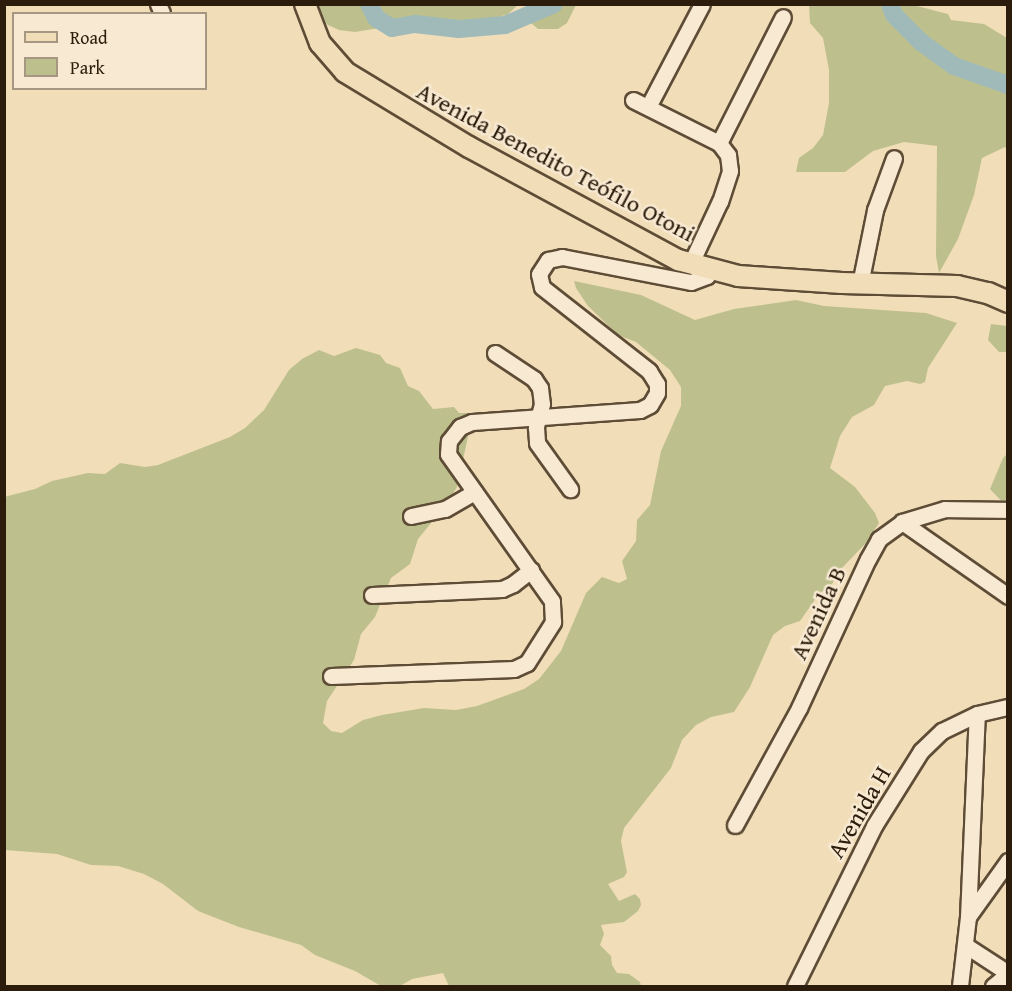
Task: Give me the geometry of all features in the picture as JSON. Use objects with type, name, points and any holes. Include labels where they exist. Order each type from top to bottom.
[{"type":"main road","name":"Avenida Benedito Teófilo Otoni","points":[[305,4],[320,43],[345,72],[469,147],[678,260],[748,277],[860,284],[957,286],[988,293],[1008,302]]},
{"type":"street","points":[[331,676],[514,669],[524,666],[553,622],[549,595],[448,454],[449,441],[456,430],[472,422],[640,410],[650,405],[657,389],[655,379],[649,371],[542,287],[539,274],[544,262],[562,257],[691,282],[707,276],[700,266],[730,171],[728,155],[718,143],[640,104],[702,4]]},
{"type":"street","points":[[718,143],[783,17]]},
{"type":"street","points":[[860,284],[875,210],[894,158]]},
{"type":"street","points":[[495,353],[537,384],[542,399],[535,432],[537,442],[570,489]]},
{"type":"street","points":[[411,516],[445,508],[475,492]]},
{"type":"street","name":"Avenida B","points":[[735,825],[799,708],[879,539],[902,522],[945,510],[1008,510]]},
{"type":"street","points":[[902,522],[1008,596]]},
{"type":"street","points":[[372,595],[502,589],[513,584],[531,570]]},
{"type":"street","name":"Avenida H","points":[[795,987],[874,826],[921,751],[942,731],[977,714],[1008,707]]},
{"type":"street","points":[[960,987],[968,916],[977,714]]},
{"type":"street","points":[[968,916],[1008,861]]},
{"type":"street","points":[[970,870],[994,880]]},
{"type":"street","points":[[965,945],[1008,973],[993,987]]},
{"type":"green space","points":[[317,4],[518,5],[508,14],[465,28],[433,31],[392,26],[355,32],[339,30],[328,25],[321,18]]},
{"type":"green space","points":[[534,4],[576,5],[567,23],[558,29],[538,29],[530,22]]},
{"type":"green space","points":[[809,5],[913,5],[948,14],[951,20],[984,24],[1007,38],[1007,151],[1005,147],[982,158],[974,195],[958,239],[939,273],[936,256],[937,146],[904,142],[873,151],[845,172],[796,172],[799,158],[813,148],[823,135],[829,103],[829,70],[823,38],[810,23]]},
{"type":"green space","points":[[574,281],[641,295],[695,320],[734,309],[796,300],[824,306],[926,313],[957,323],[928,368],[925,382],[920,384],[907,381],[885,386],[874,405],[852,417],[840,436],[830,468],[855,487],[875,513],[879,523],[865,544],[841,569],[832,584],[819,594],[800,621],[785,626],[773,635],[750,687],[734,712],[711,717],[696,725],[682,740],[671,768],[624,828],[621,841],[627,872],[624,877],[608,884],[619,901],[635,894],[640,899],[641,905],[638,911],[624,922],[601,925],[604,934],[600,945],[611,956],[612,965],[617,973],[629,974],[640,982],[641,986],[449,986],[443,973],[412,979],[400,986],[381,986],[355,971],[315,955],[301,945],[239,927],[198,911],[163,884],[144,874],[118,866],[91,865],[57,854],[5,850],[4,497],[35,489],[52,481],[88,473],[105,474],[120,463],[145,467],[158,465],[230,437],[245,428],[264,410],[289,370],[302,359],[319,350],[334,356],[356,348],[380,355],[386,363],[400,368],[408,386],[419,391],[433,409],[454,407],[459,413],[469,413],[475,419],[469,432],[457,487],[445,506],[418,539],[410,564],[391,578],[375,617],[361,634],[354,660],[327,701],[323,723],[331,731],[342,733],[363,720],[382,715],[424,708],[456,710],[477,706],[524,689],[539,679],[561,651],[586,593],[602,577],[619,583],[627,579],[622,561],[636,541],[637,520],[650,505],[661,451],[681,406],[681,387],[670,370],[636,342],[618,335],[588,306]]},
{"type":"green space","points":[[991,324],[1007,326],[1007,352],[999,352],[988,340]]},
{"type":"green space","points":[[1007,454],[1007,507],[990,489],[1003,458]]},
{"type":"waterway","points":[[369,4],[376,18],[392,28],[415,24],[459,29],[505,25],[554,4]]},
{"type":"waterway","points":[[890,4],[894,15],[921,42],[954,66],[1008,85]]}]
